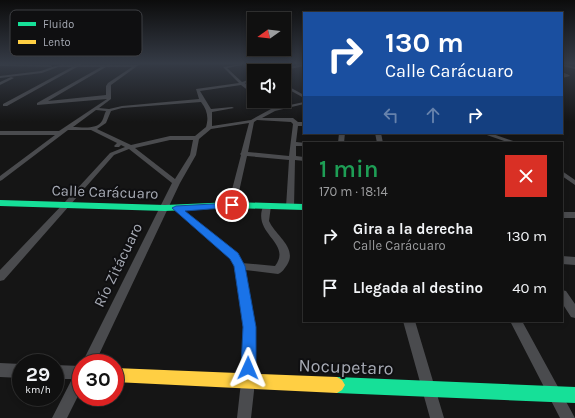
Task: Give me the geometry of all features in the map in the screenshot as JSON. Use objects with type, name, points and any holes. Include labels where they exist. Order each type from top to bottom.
[{"type":"street","points":[[5,105],[44,84]]},
{"type":"street","points":[[75,84],[39,104],[109,96]]},
{"type":"street","points":[[0,179],[60,133],[109,99],[108,88],[110,84]]},
{"type":"street","points":[[209,128],[211,120],[210,111],[198,90],[242,84],[247,88]]},
{"type":"street","points":[[291,89],[303,96]]},
{"type":"street","points":[[95,109],[109,110],[122,107],[204,100]]},
{"type":"street","points":[[232,205],[244,154],[255,120],[273,110],[303,104]]},
{"type":"street","points":[[210,111],[232,108]]},
{"type":"street","points":[[67,128],[91,128],[102,123],[109,110]]},
{"type":"street","points":[[112,154],[130,147],[170,138],[196,138],[209,128],[255,120],[288,119],[293,120],[296,124],[303,124]]},
{"type":"street","points":[[290,207],[293,144],[296,124]]},
{"type":"street","points":[[91,128],[130,147],[176,183]]},
{"type":"street","points":[[0,133],[60,133]]},
{"type":"street","points":[[487,134],[513,142]]},
{"type":"street","name":"Río Zitácuaro","points":[[92,354],[176,183],[193,155],[196,138]]},
{"type":"street","points":[[0,277],[67,205],[112,154],[120,142]]},
{"type":"street","points":[[293,144],[303,144]]},
{"type":"street","points":[[244,154],[303,159]]},
{"type":"street","points":[[563,174],[574,182]]},
{"type":"street","points":[[563,181],[574,182]]},
{"type":"street","name":"Calle Carácuaro","points":[[0,203],[165,208],[232,205],[303,207]]},
{"type":"street","points":[[239,266],[278,270],[285,260],[285,250],[267,226],[265,220],[267,206]]},
{"type":"street","points":[[176,208],[234,256],[239,266],[249,327],[248,382],[244,418]]},
{"type":"street","points":[[563,215],[575,215]]},
{"type":"street","points":[[563,260],[575,261]]},
{"type":"street","points":[[563,295],[575,313]]},
{"type":"street","points":[[409,322],[437,418]]},
{"type":"street","points":[[517,322],[568,418]]},
{"type":"street","points":[[0,370],[12,371]]},
{"type":"street","name":"Nocupetaro","points":[[124,375],[575,395]]},
{"type":"street","points":[[59,418],[72,393]]},
{"type":"traffic: fast","points":[[0,203],[165,208],[232,205],[303,207]]},
{"type":"traffic: fast","points":[[337,385],[575,395]]},
{"type":"traffic: slow","points":[[124,375],[337,385]]},
{"type":"route","points":[[232,205],[176,208],[234,256],[239,266],[249,327],[248,368]]}]
